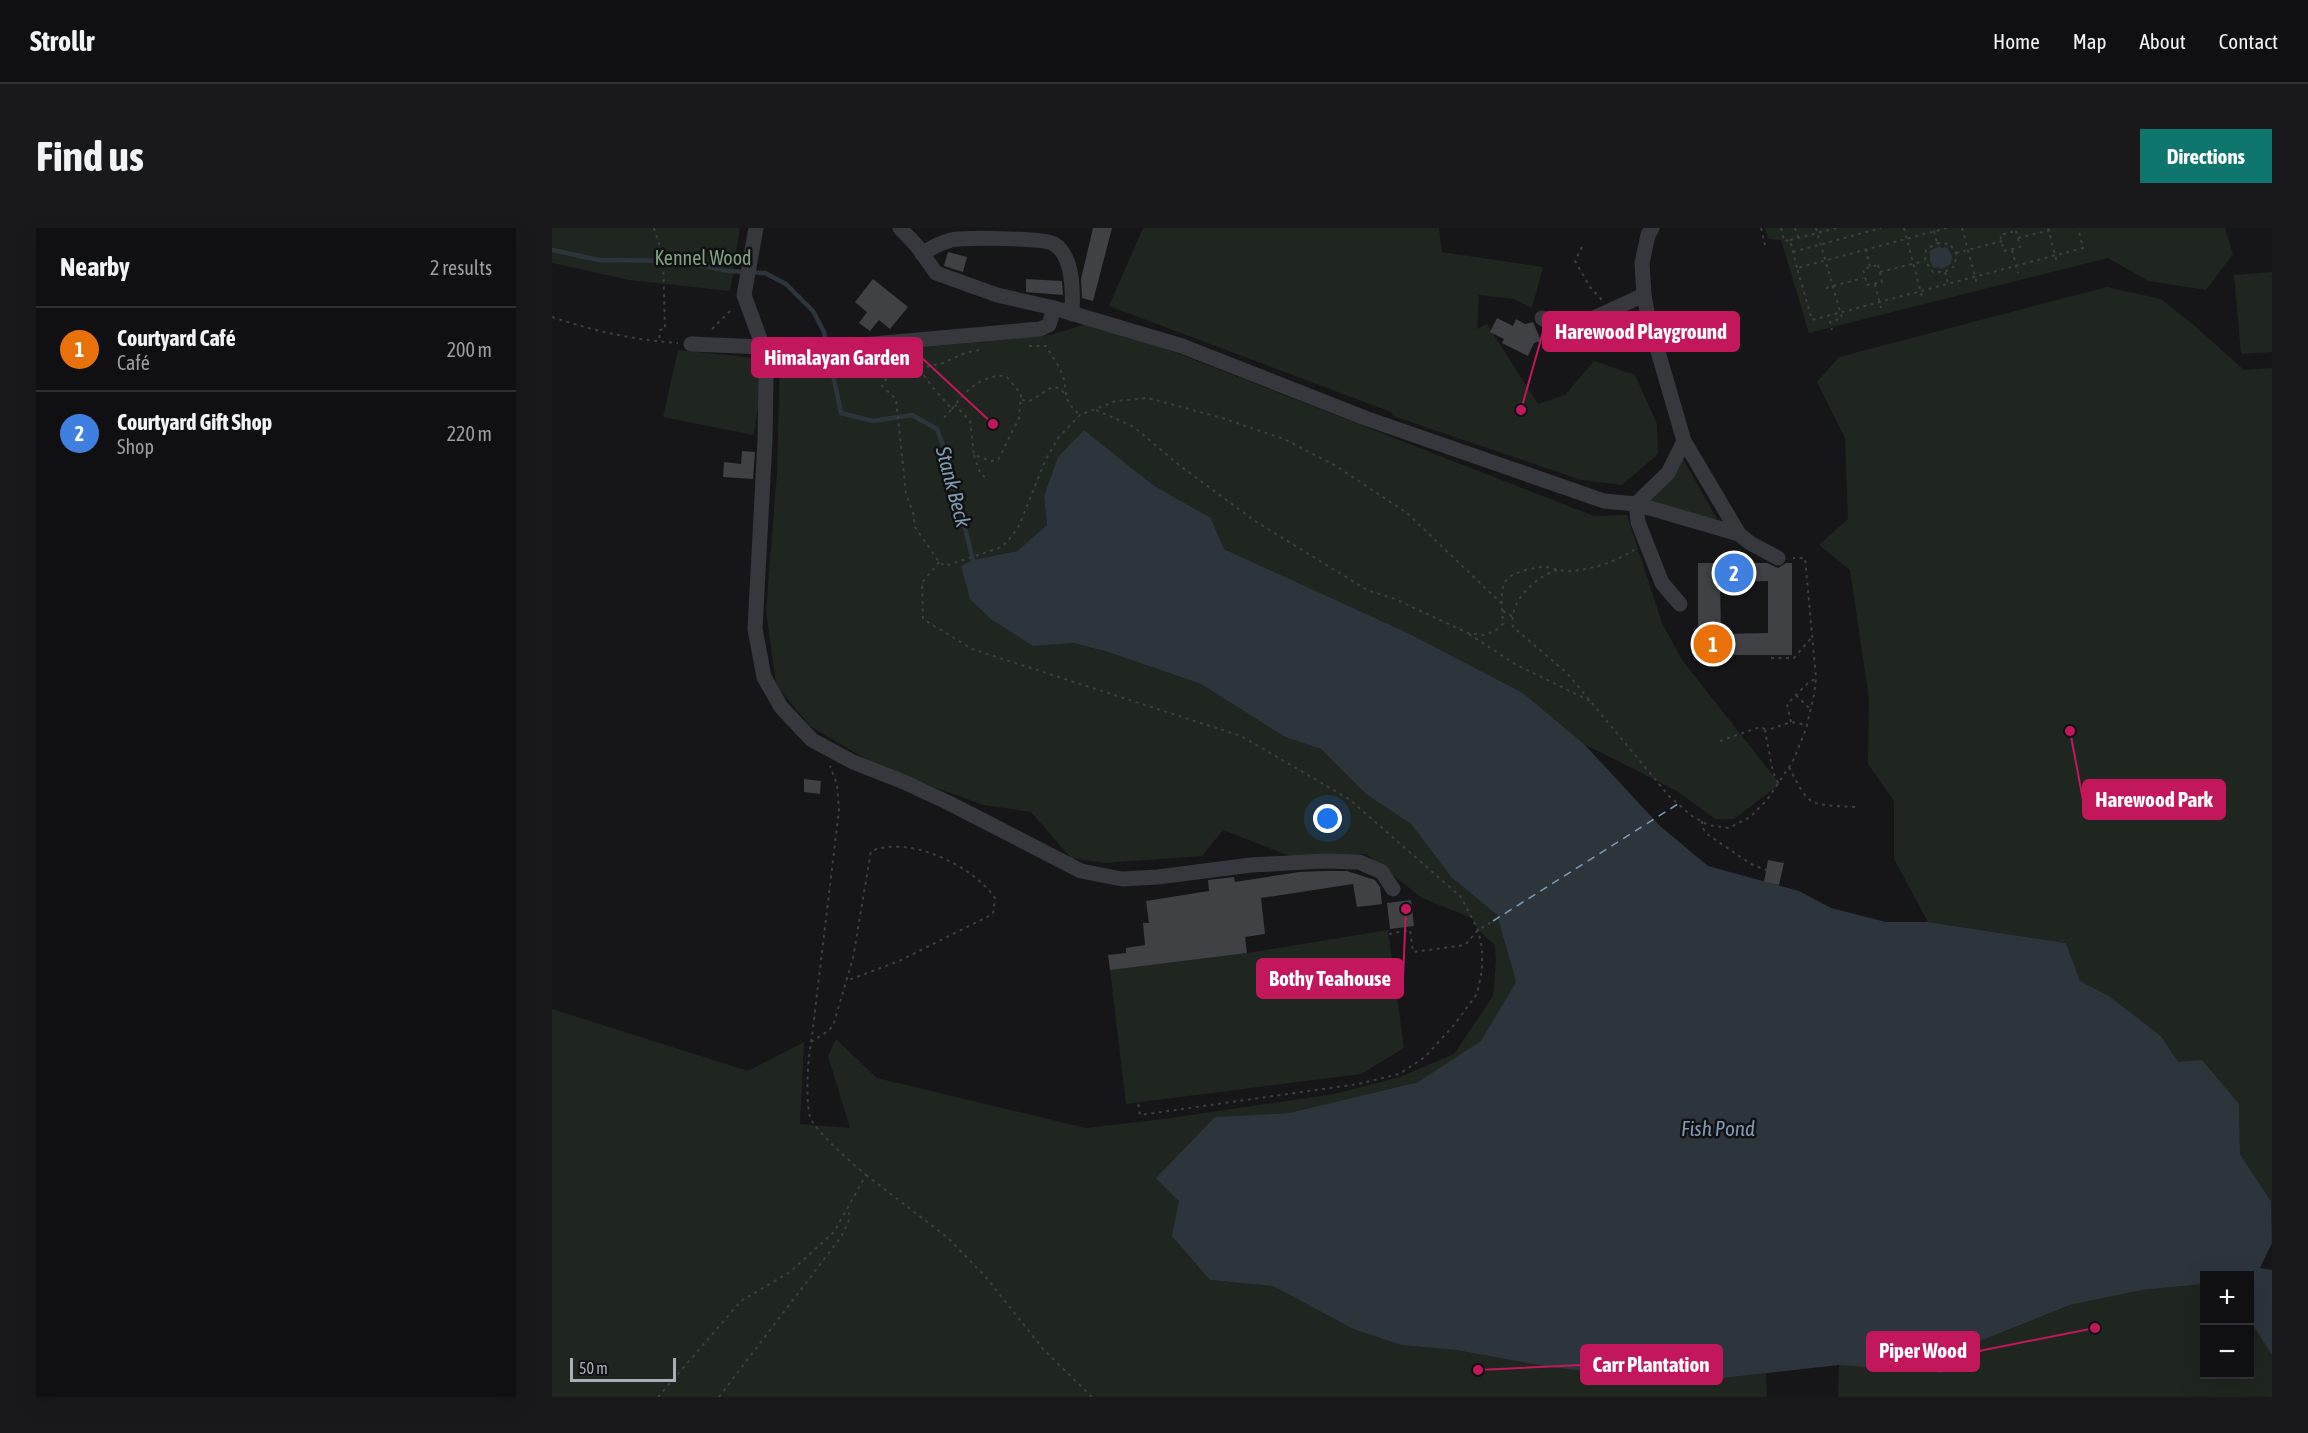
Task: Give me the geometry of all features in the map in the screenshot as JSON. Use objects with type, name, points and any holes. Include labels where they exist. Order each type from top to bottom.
[{"type":"lane","points":[[756,228],[745,288],[763,347],[766,377],[755,629],[764,677],[781,707],[812,740],[853,762],[949,803],[1020,839],[1047,856],[1081,871],[1122,879],[1158,878],[1251,865],[1325,861],[1359,862],[1382,872],[1393,889]]},
{"type":"lane","points":[[900,228],[917,246],[936,273],[997,294],[1054,308],[1182,346],[1365,418],[1604,501],[1636,504],[1739,534]]},
{"type":"lane","points":[[1652,228],[1648,235],[1642,263],[1644,295],[1648,317],[1684,441],[1739,534],[1750,543],[1778,558]]},
{"type":"lane","points":[[922,254],[935,245],[954,240],[1046,241],[1055,244],[1071,272],[1072,314]]},
{"type":"lane","points":[[1542,318],[1553,326],[1563,329],[1574,327],[1644,295]]},
{"type":"lane","points":[[691,344],[817,349],[1040,329],[1049,324],[1054,308]]},
{"type":"lane","points":[[1636,504],[1668,473],[1684,441]]},
{"type":"lane","points":[[1636,504],[1638,522],[1662,583],[1680,604]]},
{"type":"path","points":[[654,228],[663,257],[664,277],[665,329],[660,330],[659,342]]},
{"type":"path","points":[[1761,228],[1765,245]]},
{"type":"path","points":[[1781,228],[1784,241],[1837,228]]},
{"type":"path","points":[[1795,228],[1798,238]]},
{"type":"path","points":[[1816,228],[1842,318],[1830,322],[1832,330]]},
{"type":"path","points":[[1793,252],[1881,228]]},
{"type":"path","points":[[1904,228],[1922,297]]},
{"type":"path","points":[[1797,268],[1947,228]]},
{"type":"path","points":[[1962,228],[1977,284]]},
{"type":"path","points":[[2006,228],[2007,233]]},
{"type":"path","points":[[1790,240],[1812,321],[2083,248],[2078,228]]},
{"type":"path","points":[[2048,229],[2057,263]]},
{"type":"path","points":[[2018,238],[2055,229]]},
{"type":"path","points":[[1934,231],[1937,243]]},
{"type":"path","points":[[2016,231],[2020,247],[2004,251],[2000,235],[2007,233],[2016,231]]},
{"type":"path","points":[[1956,253],[2002,241]]},
{"type":"path","points":[[1937,243],[1950,244],[1956,253],[1955,266],[1945,272],[1933,272],[1925,261],[1926,250],[1937,243]]},
{"type":"path","points":[[1582,247],[1575,261],[1590,287],[1612,310]]},
{"type":"path","points":[[1866,249],[1870,267]]},
{"type":"path","points":[[2011,249],[2018,273]]},
{"type":"path","points":[[1880,272],[1925,261]]},
{"type":"path","points":[[1878,265],[1882,282],[1867,285],[1863,269],[1870,267],[1878,265]]},
{"type":"path","points":[[1945,272],[1948,284]]},
{"type":"path","points":[[1826,288],[1865,278]]},
{"type":"path","points":[[1875,283],[1881,308]]},
{"type":"path","points":[[552,317],[594,331],[659,342],[691,344],[718,324],[745,288]]},
{"type":"path","points":[[1027,346],[1046,346],[1064,379],[1064,393]]},
{"type":"path","points":[[987,349],[965,353],[943,363],[892,375],[884,381],[882,386],[896,399],[906,494],[913,512],[915,527],[939,562],[950,566],[999,548],[1007,542],[1018,528],[1046,459],[1059,437],[1080,415],[1116,400],[1148,398],[1222,418],[1284,439],[1336,465],[1407,513],[1503,605]]},
{"type":"path","points":[[920,369],[952,409]]},
{"type":"path","points":[[941,421],[977,383],[993,375],[1006,376],[1021,394],[1019,418],[998,460],[991,461],[974,455]]},
{"type":"path","points":[[1021,400],[1030,401],[1052,387],[1059,388],[1070,406],[1080,415]]},
{"type":"path","points":[[955,405],[970,421],[974,455],[980,473],[988,480]]},
{"type":"path","points":[[1096,410],[1134,427],[1179,465],[1255,521],[1367,590],[1395,599],[1468,633],[1515,664],[1592,702]]},
{"type":"path","points":[[1468,633],[1484,635],[1495,631],[1503,624],[1503,590],[1508,579],[1516,574],[1543,567],[1567,571],[1594,567],[1623,557],[1646,542]]},
{"type":"path","points":[[1557,570],[1545,574],[1528,586],[1513,617],[1513,627],[1567,673],[1669,796],[1707,825],[1729,828],[1750,817],[1767,800],[1789,767],[1811,710],[1816,678],[1805,558],[1778,558]]},
{"type":"path","points":[[939,562],[922,583],[923,619],[972,649],[1241,736],[1349,799],[1461,897],[1478,930],[1482,948],[1482,970],[1477,994],[1454,1025],[1425,1057],[1399,1074],[1358,1084],[1140,1115],[1138,1102]]},
{"type":"path","points":[[1503,612],[1513,617]]},
{"type":"path","points":[[1771,658],[1794,658],[1812,637]]},
{"type":"path","points":[[1791,723],[1787,704],[1816,678]]},
{"type":"path","points":[[1796,695],[1811,710]]},
{"type":"path","points":[[1720,741],[1760,727],[1765,729],[1791,723],[1807,725]]},
{"type":"path","points":[[1765,729],[1773,772],[1778,783]]},
{"type":"path","points":[[830,765],[837,784],[839,810],[811,1042],[807,1059],[811,1119],[843,1157],[947,1237],[985,1276],[1044,1350],[1092,1397]]},
{"type":"path","points":[[1789,767],[1804,796],[1811,802],[1855,807]]},
{"type":"path","points":[[1702,821],[1702,827],[1707,834],[1751,864],[1766,870]]},
{"type":"path","points":[[811,1042],[833,1026],[846,981],[853,958],[871,850],[892,846],[910,848],[940,857],[985,884],[995,898],[993,914],[899,961],[846,981]]},
{"type":"path","points":[[1389,934],[1410,930],[1413,952],[1465,945],[1478,930],[1492,921]]},
{"type":"path","points":[[658,1397],[741,1301],[790,1272],[834,1232],[866,1175]]},
{"type":"path","points":[[719,1397],[841,1237],[850,1218],[848,1208]]},
{"type":"green space","name":"Kennel Wood","points":[[552,228],[740,228],[730,291],[629,280],[552,263]]},
{"type":"green space","points":[[1143,228],[1439,228],[1442,252],[1543,267],[1532,308],[1514,299],[1479,295],[1477,329],[1487,324],[1538,404],[1565,395],[1594,361],[1635,375],[1657,424],[1658,454],[1622,485],[1581,480],[1393,416],[1391,412],[1109,306]]},
{"type":"green space","points":[[1765,228],[2225,228],[2233,254],[2206,290],[2148,281],[2108,258],[1809,333],[1781,240],[1768,239]]},
{"type":"green space","points":[[2272,272],[2272,352],[2241,354],[2234,275]]},
{"type":"green space","points":[[2107,287],[2161,299],[2244,370],[2272,368],[2272,1219],[2271,1201],[2240,1154],[2239,1104],[2178,1062],[2161,1036],[2109,996],[2080,981],[2066,943],[1928,922],[1894,859],[1894,801],[1868,764],[1869,699],[1850,570],[1819,545],[1848,519],[1845,438],[1817,382],[1839,357]]},
{"type":"green space","points":[[1095,321],[1594,516],[1627,515],[1662,623],[1682,660],[1780,784],[1734,819],[1715,819],[1677,791],[1584,744],[1523,693],[1410,634],[1224,549],[1211,518],[1153,485],[1084,430],[1058,458],[1044,496],[1047,525],[1017,551],[973,560],[1033,646],[1072,643],[1108,652],[1201,684],[1285,737],[1321,749],[1366,794],[1411,824],[1451,877],[1497,915],[1516,982],[1482,1041],[1418,1082],[1289,1113],[1215,1117],[1179,1201],[1210,1280],[1273,1286],[1353,1329],[1401,1345],[1456,1350],[1549,1367],[1705,1380],[1766,1373],[1767,1397],[552,1397],[552,1009],[748,1071],[804,1042],[800,1124],[850,1128],[828,1056],[836,1039],[877,1078],[1086,1128],[1334,1094],[1400,1077],[1454,1054],[1493,996],[1495,945],[1478,930],[1472,918],[1422,898],[1366,854],[1290,856],[1223,830],[1202,856],[1105,863],[1071,858],[1031,812],[984,805],[881,768],[810,726],[776,685],[766,611],[777,472],[780,361],[1051,335]]},
{"type":"green space","points":[[678,350],[755,358],[763,370],[754,435],[663,417]]},
{"type":"green space","points":[[1682,457],[1717,519],[1713,522],[1648,500],[1665,487]]},
{"type":"green space","points":[[1388,930],[1404,1048],[1361,1074],[1126,1104],[1110,970],[1247,953]]},
{"type":"green space","points":[[2200,1284],[2200,1379],[2254,1379],[2254,1327],[2272,1355],[2272,1397],[1838,1397],[1839,1365],[1942,1373],[1955,1351],[2070,1305],[2142,1290]]},
{"type":"water","points":[[1939,246],[1947,247],[1952,256],[1951,264],[1941,269],[1934,268],[1930,262],[1930,251]]},
{"type":"water","name":"Fish Pond","points":[[1084,430],[1153,485],[1211,518],[1224,549],[1410,634],[1523,693],[1584,744],[1660,826],[1708,866],[1799,891],[1831,908],[1886,922],[1928,922],[2066,943],[2080,981],[2109,996],[2161,1036],[2178,1062],[2202,1060],[2239,1104],[2240,1154],[2271,1201],[2272,1243],[2260,1268],[2272,1270],[2272,1355],[2254,1327],[2254,1271],[2200,1271],[2200,1284],[2142,1290],[2070,1305],[1955,1351],[1942,1373],[1839,1365],[1705,1380],[1622,1375],[1549,1367],[1456,1350],[1401,1345],[1353,1329],[1273,1286],[1210,1280],[1172,1236],[1179,1201],[1156,1178],[1215,1117],[1289,1113],[1418,1082],[1481,1041],[1516,982],[1497,915],[1451,877],[1411,824],[1366,794],[1321,749],[1285,737],[1201,684],[1108,652],[1073,643],[1033,646],[991,619],[970,599],[961,566],[973,560],[1017,551],[1047,525],[1044,496],[1058,457]]},
{"type":"building","points":[[1093,228],[1112,228],[1093,301],[1082,298],[1081,279]]},
{"type":"building","points":[[948,252],[967,257],[963,272],[944,266]]},
{"type":"building","points":[[873,279],[908,307],[890,329],[879,320],[870,331],[859,323],[867,312],[855,302]]},
{"type":"building","points":[[1026,279],[1062,281],[1063,295],[1026,292]]},
{"type":"building","points":[[1497,318],[1513,326],[1516,319],[1525,324],[1533,322],[1541,341],[1534,343],[1528,356],[1502,343],[1504,339],[1490,332]]},
{"type":"building","points":[[742,451],[755,452],[753,479],[723,477],[724,462],[741,464]]},
{"type":"building","points":[[1698,563],[1767,563],[1778,568],[1786,563],[1792,563],[1792,655],[1698,655]],"holes":[[[1768,581],[1768,633],[1721,634],[1720,582]]]},
{"type":"building","points":[[804,779],[821,781],[820,794],[804,792]]},
{"type":"building","points":[[1768,860],[1784,863],[1779,885],[1764,882]]},
{"type":"building","points":[[1347,871],[1375,880],[1380,887],[1382,904],[1357,907],[1353,884],[1261,898],[1265,934],[1245,937],[1247,953],[1110,970],[1108,955],[1126,953],[1126,948],[1145,945],[1143,923],[1149,923],[1146,901],[1209,891],[1208,880],[1234,877],[1235,882],[1299,872]]},
{"type":"building","points":[[1411,900],[1414,926],[1390,929],[1387,903]]},
{"type":"waterway","name":"Stank Beck","points":[[552,250],[599,260],[678,261],[729,271],[765,273],[786,284],[813,311],[824,332],[841,413],[873,421],[912,415],[937,429],[947,457],[973,560]]},
{"type":"ferry route","points":[[1493,921],[1678,804]]},
{"type":"place","name":"Harewood Playground","points":[[1521,410]]},
{"type":"place","name":"Himalayan Garden","points":[[993,424]]},
{"type":"place","name":"Courtyard Gift Shop","points":[[1734,573]]},
{"type":"place","name":"Courtyard Café","points":[[1713,644]]},
{"type":"place","name":"Harewood Park","points":[[2070,731]]},
{"type":"place","name":"Bothy Teahouse","points":[[1406,909]]},
{"type":"place","name":"Piper Wood","points":[[2095,1328]]},
{"type":"place","name":"Carr Plantation","points":[[1478,1370]]}]
